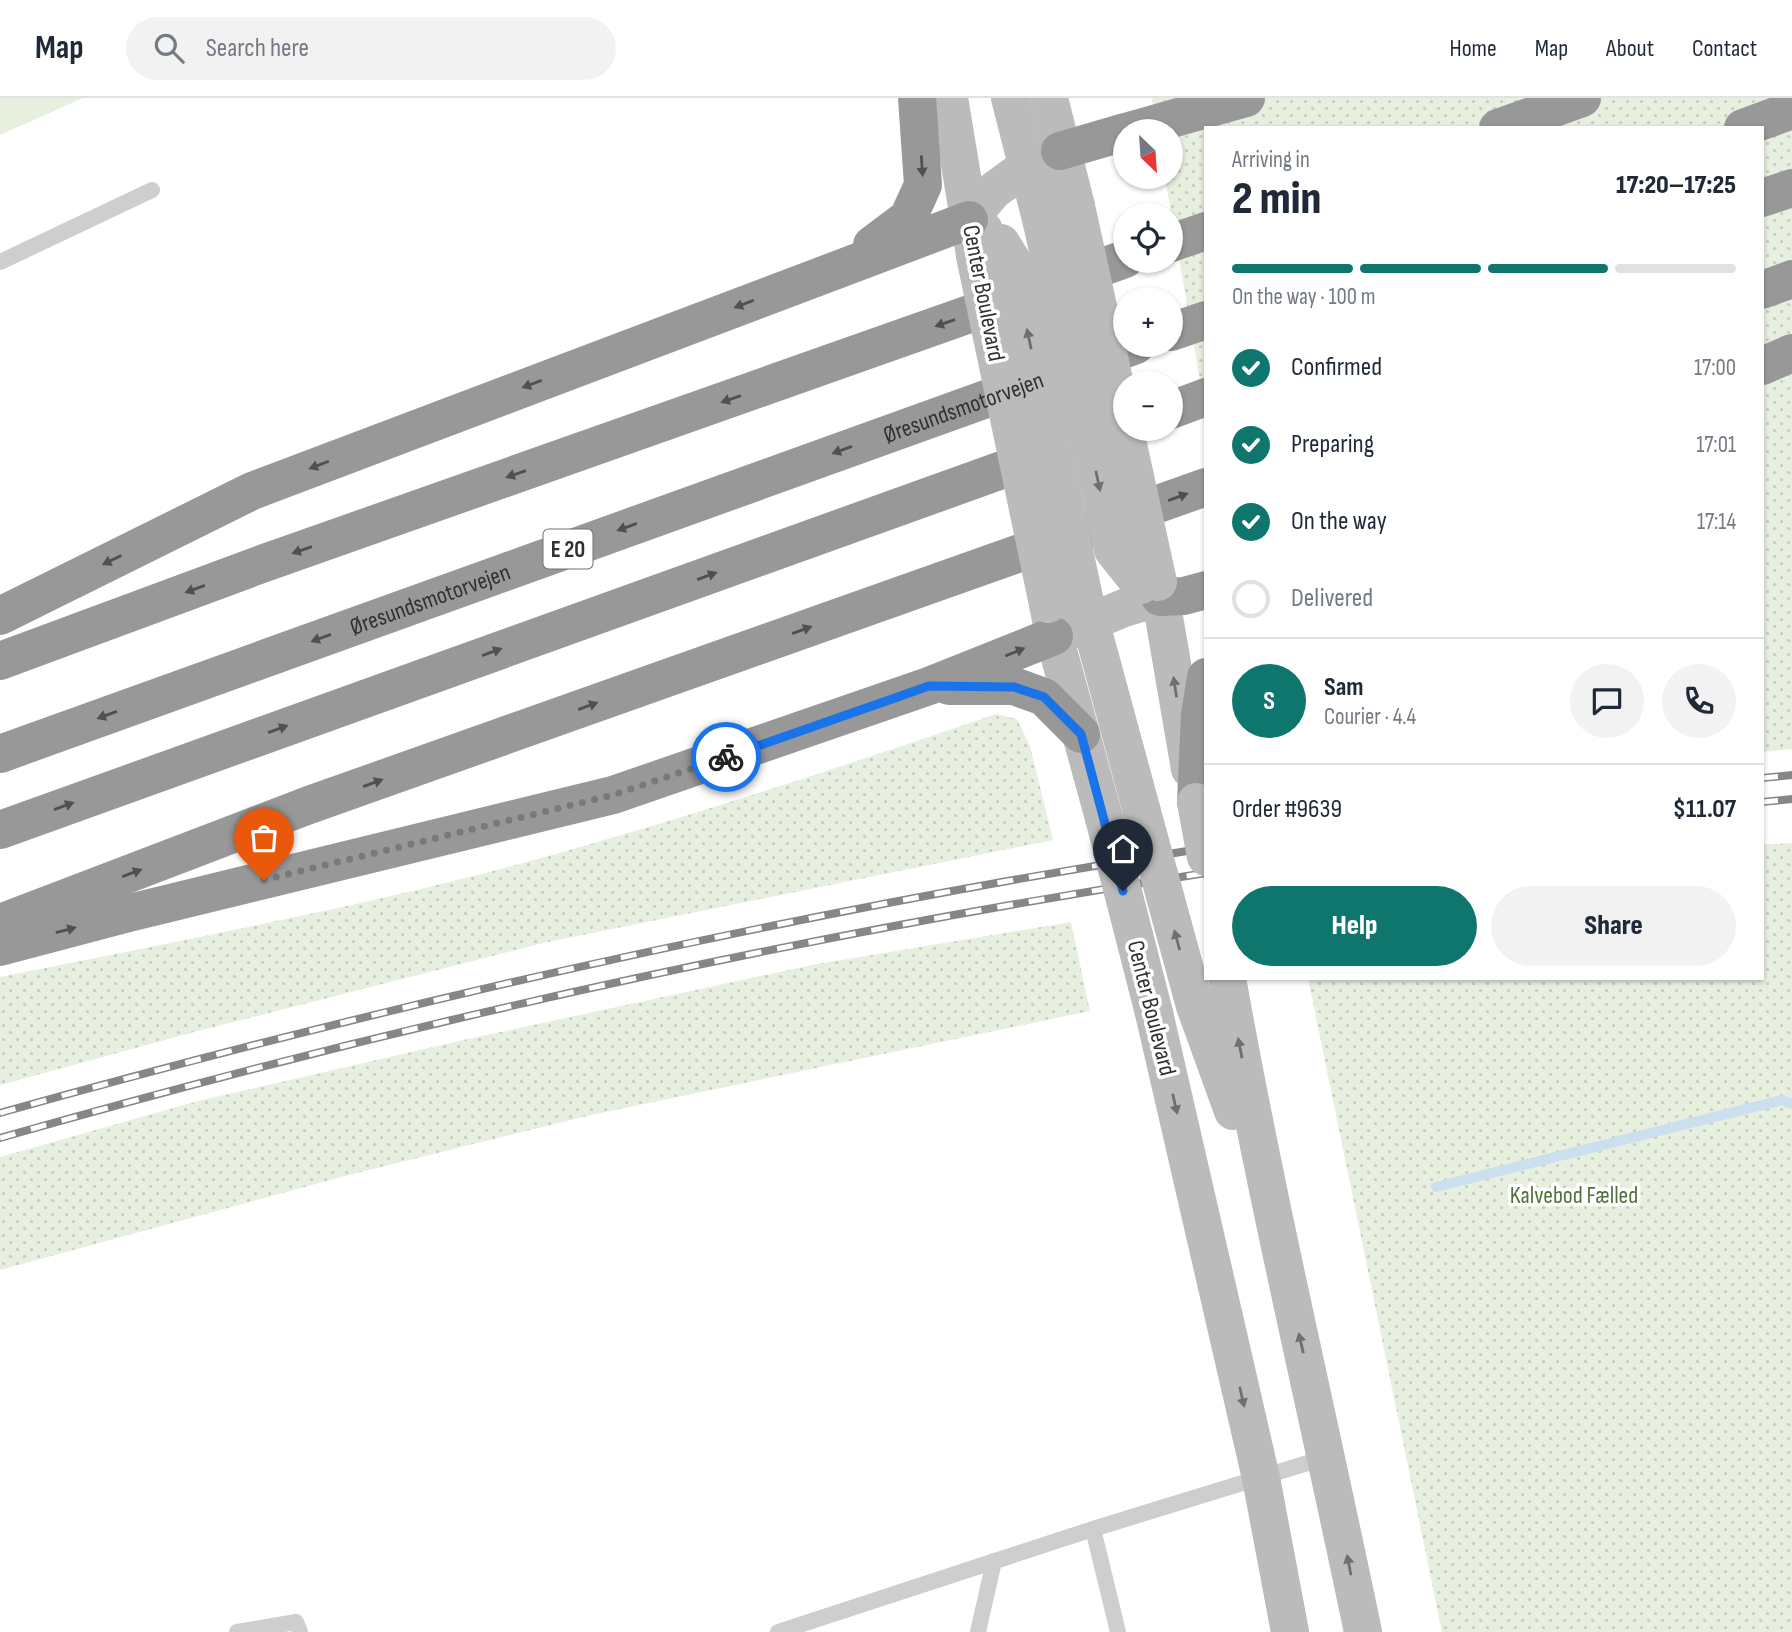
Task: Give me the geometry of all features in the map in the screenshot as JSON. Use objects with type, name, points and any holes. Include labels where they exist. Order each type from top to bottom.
[{"type":"highway","points":[[0,616],[252,491],[779,290],[877,243],[908,218],[923,185],[917,98]]},
{"type":"highway","points":[[1172,119],[1246,98]]},
{"type":"highway","points":[[1504,126],[1582,98]]},
{"type":"highway","points":[[1748,126],[1792,110]]},
{"type":"highway","points":[[1060,151],[1113,136]]},
{"type":"highway","points":[[1764,197],[1792,188]]},
{"type":"highway","points":[[1183,239],[1204,232]]},
{"type":"highway","points":[[779,290],[982,240]]},
{"type":"highway","points":[[0,661],[259,565],[1113,263]]},
{"type":"highway","points":[[1764,289],[1792,279]]},
{"type":"highway","points":[[1183,328],[1204,321]]},
{"type":"highway","name":"Øresundsmotorvejen","points":[[0,754],[1113,353]]},
{"type":"highway","points":[[1764,365],[1792,353]]},
{"type":"highway","points":[[1183,406],[1204,398]]},
{"type":"highway","points":[[0,830],[1113,430]]},
{"type":"highway","points":[[0,923],[309,805],[1204,488]]},
{"type":"highway","points":[[1153,588],[1184,596],[1204,591]]},
{"type":"highway","points":[[0,947],[613,795],[929,686],[1069,615]]},
{"type":"highway","points":[[929,686],[1014,687],[1044,697],[1081,734]]},
{"type":"highway","points":[[1196,802],[1200,715],[1204,690]]},
{"type":"street","name":"Center Boulevard","points":[[949,98],[1069,615],[1081,734],[1154,1013],[1261,1478],[1290,1632]]},
{"type":"street","points":[[1010,98],[1042,223],[1113,550],[1153,588]]},
{"type":"street","points":[[1049,98],[1060,151],[1076,206],[1204,846]]},
{"type":"street","points":[[982,240],[993,191],[1026,167],[1060,151]]},
{"type":"street","points":[[1153,588],[1124,608],[1069,615],[1142,812],[1204,961]]},
{"type":"street","points":[[1218,995],[1273,1218],[1363,1632]]},
{"type":"lane","points":[[0,262],[152,190]]},
{"type":"lane","points":[[778,1632],[1182,1500],[1327,1457]]},
{"type":"lane","points":[[1093,1529],[1118,1632]]},
{"type":"lane","points":[[978,1632],[994,1561]]},
{"type":"lane","points":[[237,1632],[296,1622],[300,1632]]},
{"type":"green space","points":[[0,98],[83,98],[0,135]]},
{"type":"green space","points":[[1152,98],[1792,98],[1792,749],[1764,752],[1764,126],[1204,126],[1204,403],[1182,273],[1183,203],[1169,203],[1167,189],[1183,189],[1183,119],[1156,119]]},
{"type":"green space","points":[[996,714],[1017,719],[1030,746],[1053,840],[543,943],[194,1032],[0,1085],[0,977],[321,912],[512,866],[755,794]]},
{"type":"green space","name":"Kalvebod Fælled","points":[[1792,843],[1792,1632],[1442,1632],[1308,980],[1764,980],[1764,845]]},
{"type":"green space","points":[[1071,922],[1090,1011],[591,1115],[345,1176],[0,1270],[0,1157],[198,1101],[468,1039],[812,965]]},
{"type":"waterway","points":[[1436,1187],[1782,1100],[1792,1104]]},
{"type":"railway","points":[[1764,778],[1792,775]]},
{"type":"railway","points":[[1764,802],[1792,799]]},
{"type":"railway","points":[[0,1113],[299,1034],[599,962],[902,900],[1204,848]]},
{"type":"railway","points":[[0,1138],[298,1058],[598,986],[901,925],[1204,873]]},
{"type":"way so far","points":[[264,880],[613,795],[726,757]]},
{"type":"route","points":[[726,757],[929,686],[1014,687],[1044,697],[1081,734],[1123,891]]}]
